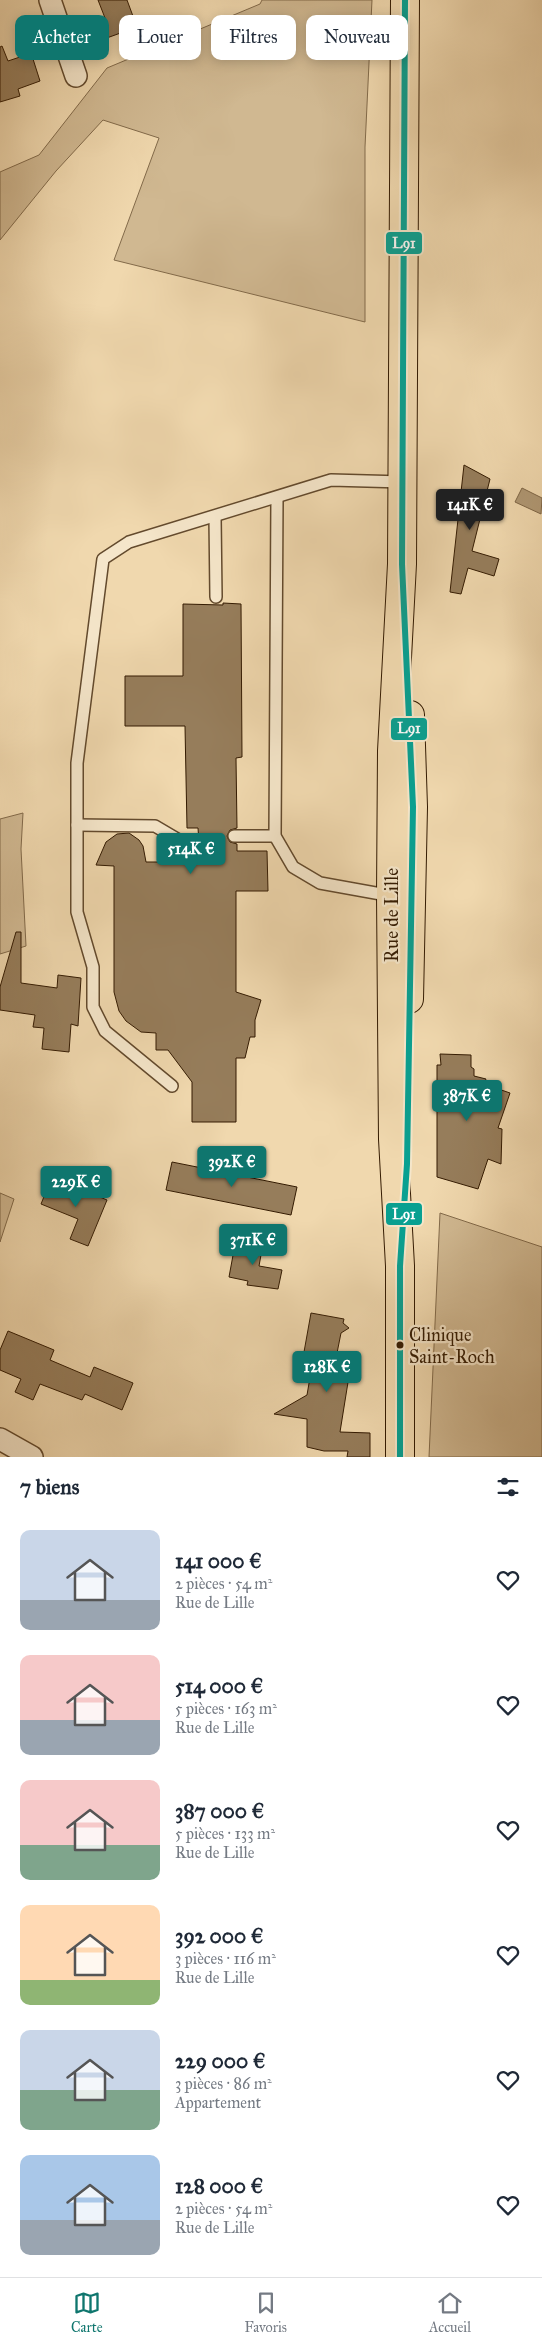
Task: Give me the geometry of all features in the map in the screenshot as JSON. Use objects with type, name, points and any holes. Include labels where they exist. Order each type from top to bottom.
[{"type":"main road","name":"Rue de Lille","points":[[400,1266],[392,1139],[391,895],[392,751],[402,564],[405,0]]},
{"type":"main road","name":"Rue de Lille","points":[[400,1457],[400,1266],[406,1164],[412,762],[402,564]]},
{"type":"street","points":[[50,0],[76,76]]},
{"type":"street","points":[[0,1439],[32,1457]]},
{"type":"lane","points":[[172,1086],[105,1031],[93,1007],[93,967],[77,912],[77,763],[103,559],[129,542],[331,480],[403,482]]},
{"type":"lane","points":[[277,498],[275,836],[294,868],[320,883],[391,895],[402,901],[402,926],[410,953]]},
{"type":"lane","points":[[215,517],[216,596]]},
{"type":"lane","points":[[77,825],[155,826],[194,849]]},
{"type":"lane","points":[[234,836],[275,836]]},
{"type":"shaded area","points":[[262,0],[372,0],[371,15],[306,15],[306,60],[369,60],[365,147],[365,322],[114,260],[159,138],[103,120],[56,171],[0,240],[0,172],[39,155],[107,68],[126,60],[201,60],[201,29],[211,24],[211,60],[296,60],[296,15],[234,15],[260,4]]},
{"type":"shaded area","points":[[522,488],[542,498],[541,514],[515,502]]},
{"type":"shaded area","points":[[23,813],[21,849],[26,946],[0,954],[0,819]]},
{"type":"shaded area","points":[[0,1193],[14,1199],[0,1242]]},
{"type":"shaded area","points":[[440,1213],[542,1247],[542,1457],[429,1457]]},
{"type":"building","points":[[98,0],[127,0],[133,15],[119,15],[119,34],[109,37],[109,15],[104,15]]},
{"type":"building","points":[[2,46],[8,61],[15,59],[33,60],[40,81],[18,89],[20,96],[0,102],[0,47]]},
{"type":"building","points":[[464,465],[490,479],[472,551],[499,559],[494,576],[468,568],[461,594],[450,592]]},
{"type":"building","points":[[223,603],[241,604],[242,757],[236,758],[237,828],[230,830],[227,836],[230,842],[237,844],[237,851],[267,851],[268,891],[236,891],[236,992],[261,1000],[255,1020],[255,1037],[250,1037],[245,1058],[236,1058],[236,1122],[192,1122],[192,1082],[168,1050],[156,1050],[156,1033],[141,1032],[126,1021],[119,1011],[114,992],[114,866],[96,865],[106,842],[117,834],[129,833],[139,840],[143,846],[146,862],[199,862],[201,849],[198,828],[187,828],[185,726],[125,726],[125,676],[183,676],[183,604],[223,605]]},
{"type":"building","points":[[16,932],[21,932],[21,983],[57,988],[58,975],[81,978],[78,1026],[71,1024],[69,1052],[42,1049],[44,1028],[33,1027],[35,1015],[0,1010],[0,987]]},
{"type":"building","points":[[440,1054],[471,1055],[471,1067],[474,1069],[474,1076],[486,1079],[484,1084],[510,1093],[498,1128],[502,1129],[501,1164],[488,1159],[478,1189],[437,1177],[437,1065],[441,1065]]},
{"type":"building","points":[[172,1162],[297,1187],[291,1215],[166,1190]]},
{"type":"building","points":[[52,1177],[107,1200],[88,1246],[70,1239],[78,1219],[41,1204]]},
{"type":"building","points":[[236,1239],[263,1244],[259,1266],[282,1270],[278,1289],[247,1285],[248,1281],[229,1277]]},
{"type":"building","points":[[311,1313],[344,1319],[343,1323],[349,1328],[341,1333],[333,1373],[349,1376],[340,1432],[370,1433],[370,1457],[347,1457],[348,1451],[324,1451],[307,1447],[307,1419],[274,1414],[307,1395],[314,1354],[304,1352]]},
{"type":"building","points":[[8,1331],[54,1350],[50,1360],[90,1377],[94,1367],[133,1383],[122,1410],[85,1394],[82,1400],[40,1384],[33,1400],[15,1392],[21,1379],[0,1370],[0,1350]]},
{"type":"transit line","name":"L91","points":[[400,1457],[400,1266],[407,1164],[413,807],[402,564],[405,0]]},
{"type":"place","name":"Clinique Saint-Roch","points":[[400,1345]]}]
